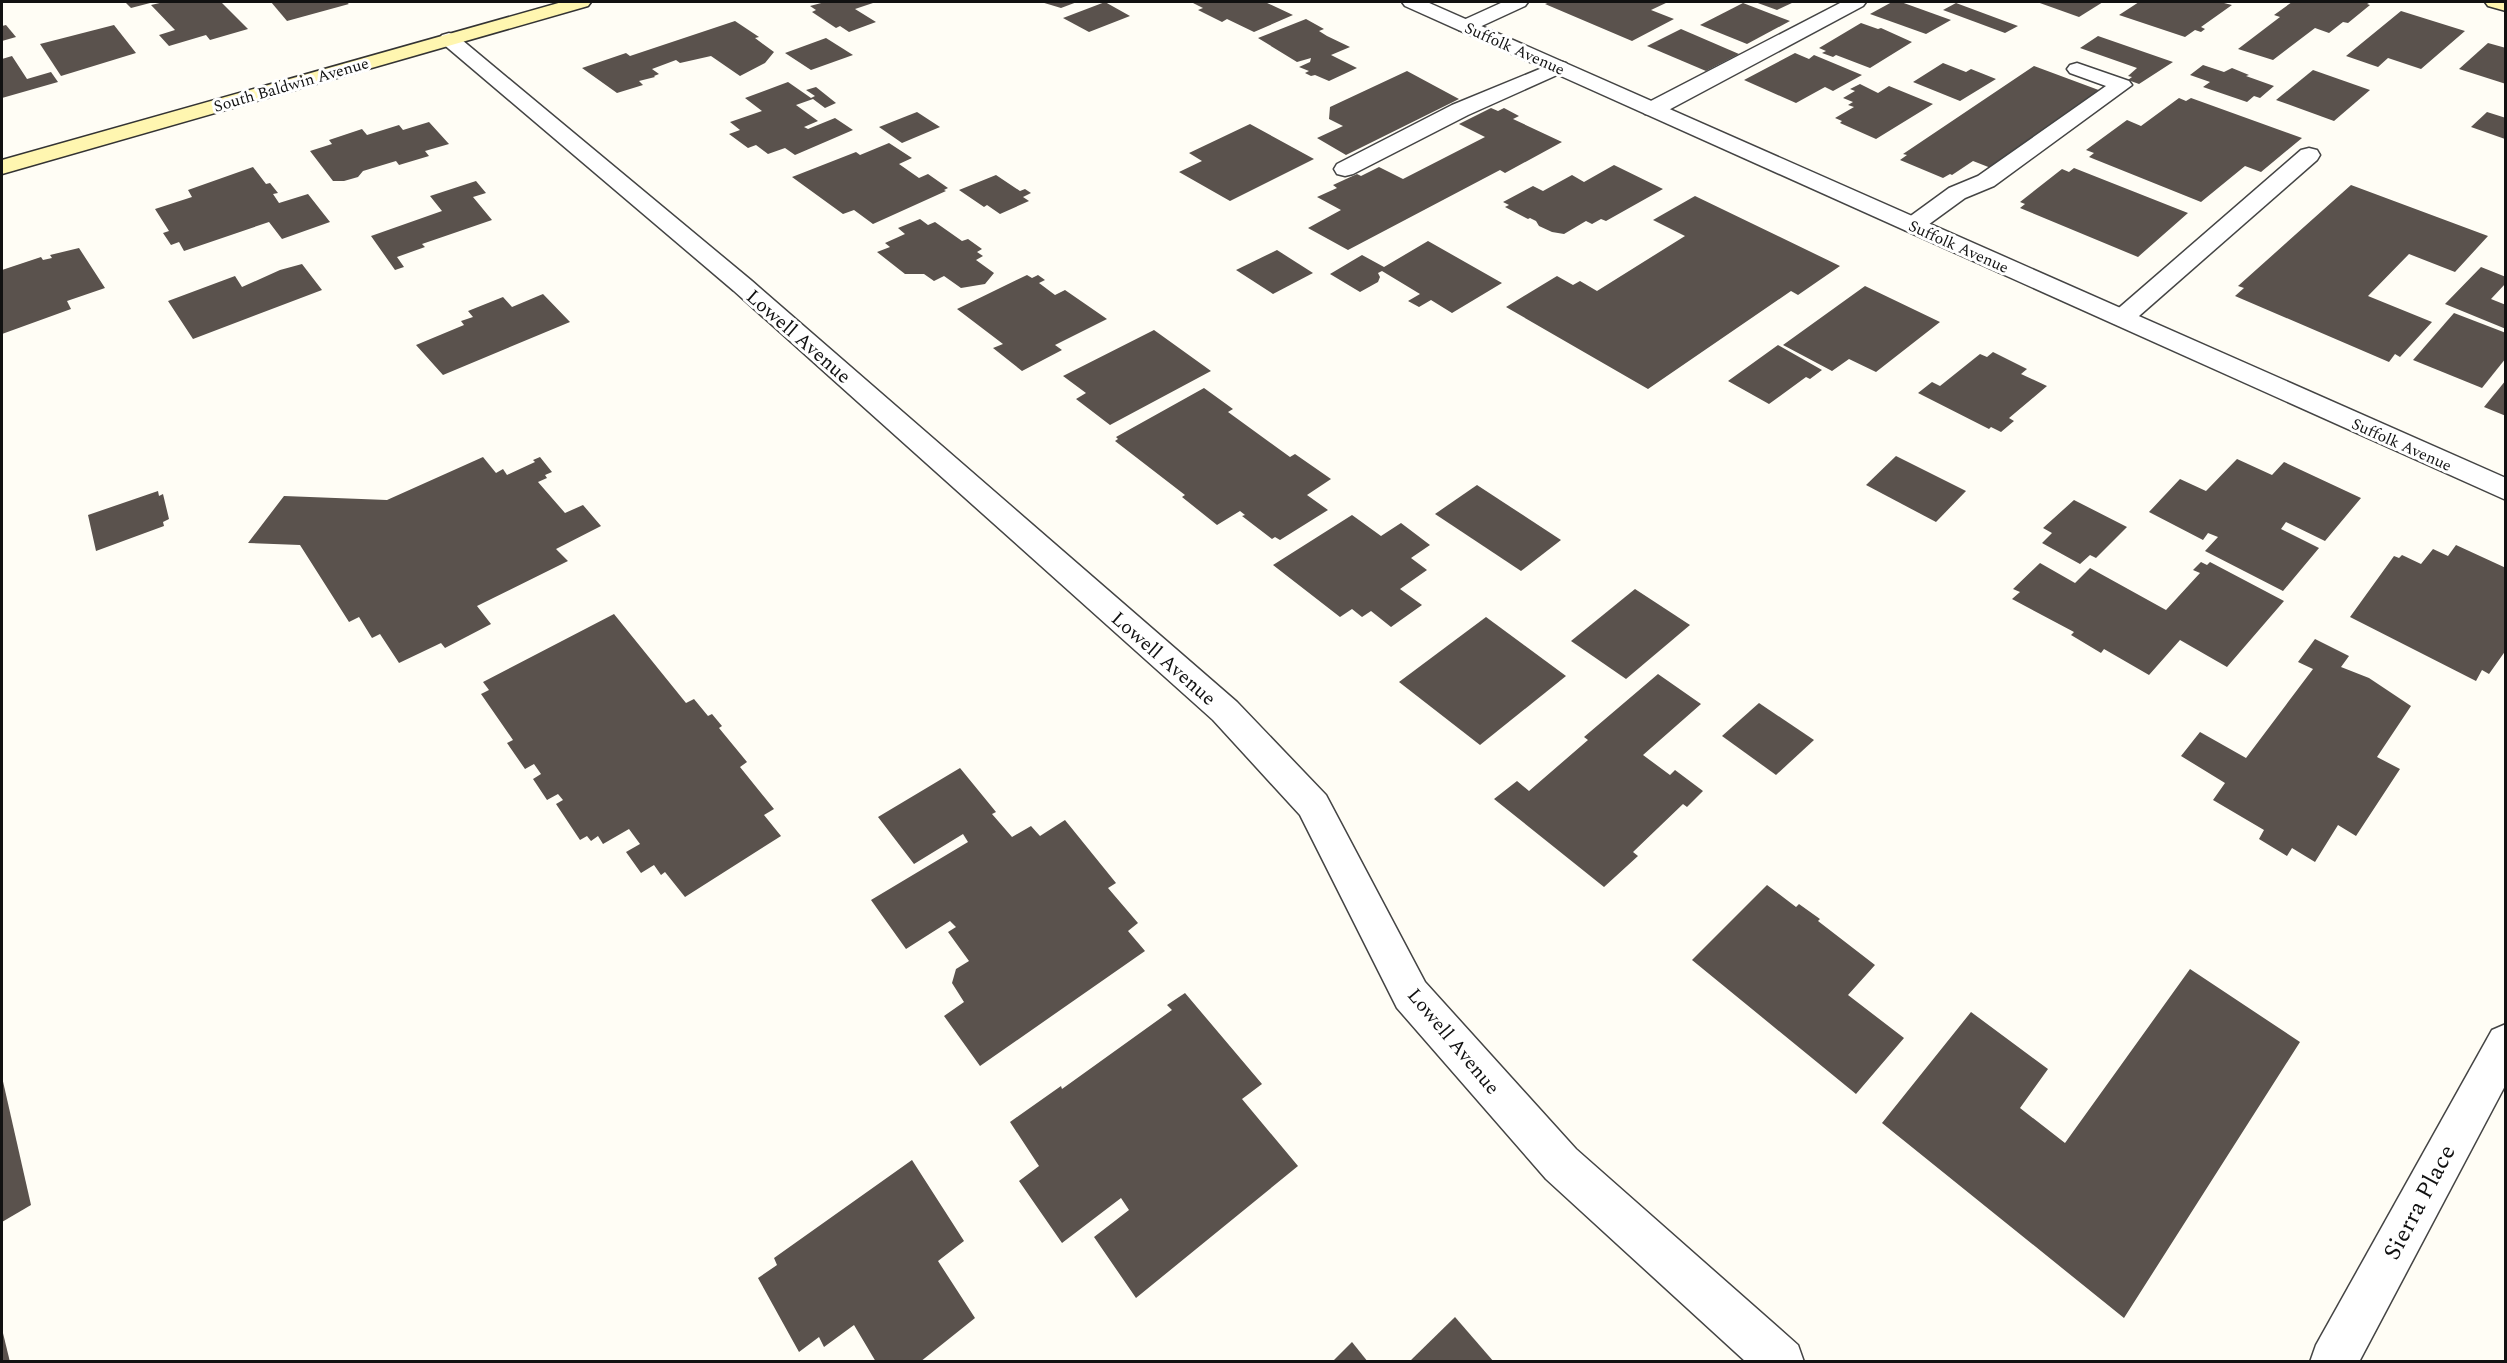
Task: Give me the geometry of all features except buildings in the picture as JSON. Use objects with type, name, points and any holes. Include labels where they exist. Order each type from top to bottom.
[{"type":"street","name":"South Baldwin Avenue","points":[[2,167],[580,2]]},
{"type":"street","name":"Suffolk Avenue","points":[[1412,2],[2505,490]]},
{"type":"street","points":[[1466,26],[1518,2]]},
{"type":"street","points":[[1653,109],[1856,2]]},
{"type":"street","points":[[2495,2],[2505,4]]},
{"type":"street","name":"Lowell Avenue","points":[[449,39],[742,286],[1224,711],[1313,805],[1411,995],[1561,1164],[1781,1362]]},
{"type":"street","points":[[1345,169],[1460,110],[1559,67]]},
{"type":"street","points":[[1912,225],[1957,193],[1986,181],[2122,86],[2077,69]]},
{"type":"street","points":[[2122,318],[2309,155]]},
{"type":"street","name":"Sierra Place","points":[[2333,1362],[2505,1043]]}]
